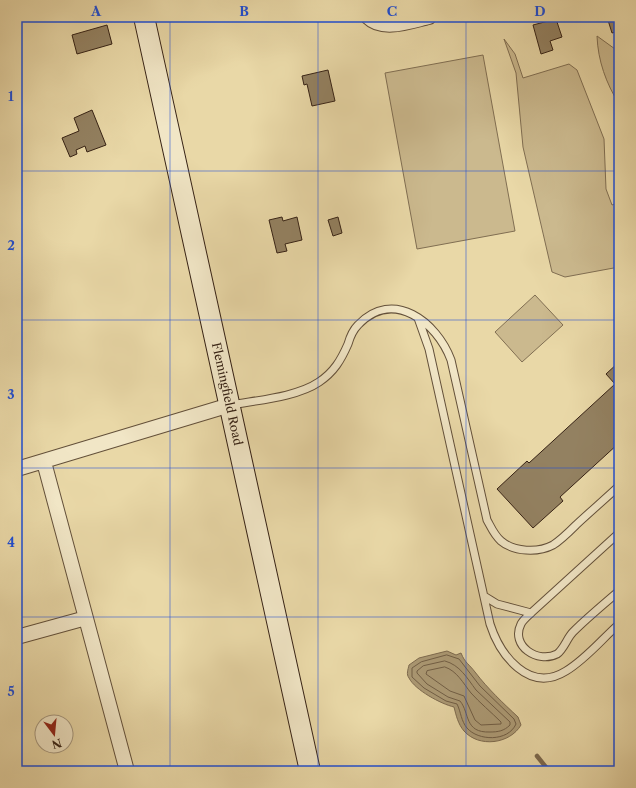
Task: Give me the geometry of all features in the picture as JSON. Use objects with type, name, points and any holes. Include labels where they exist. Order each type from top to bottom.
[{"type":"street","name":"Flemingfield Road","points":[[144,17],[310,771]]},
{"type":"street","points":[[368,17],[372,21],[386,25],[406,23],[429,17]]},
{"type":"street","points":[[17,469],[230,405]]},
{"type":"street","points":[[44,462],[127,771]]},
{"type":"street","points":[[17,637],[86,618]]},
{"type":"lane","points":[[230,405],[296,392],[319,382],[330,374],[339,363],[357,326],[377,313],[396,310],[408,312],[418,316],[438,335],[447,348],[487,520],[493,532],[500,540],[508,546],[520,549],[534,550],[546,548],[562,538],[619,486]]},
{"type":"lane","points":[[418,316],[429,349],[490,624],[498,645],[520,670],[538,677],[557,676],[565,672],[619,624]]},
{"type":"lane","points":[[619,533],[531,612],[520,624],[520,642],[524,649],[532,655],[542,658],[558,653],[573,633],[619,591]]},
{"type":"lane","points":[[484,596],[497,604],[531,612]]},
{"type":"shaded area","points":[[597,36],[615,49],[619,49],[619,104],[610,88],[601,63]]},
{"type":"shaded area","points":[[504,39],[515,54],[523,78],[569,64],[577,70],[604,139],[606,189],[612,205],[619,202],[619,267],[565,277],[552,272],[523,147],[516,73]]},
{"type":"shaded area","points":[[483,55],[515,231],[417,249],[385,73]]},
{"type":"shaded area","points":[[535,295],[563,325],[522,362],[495,332]]},
{"type":"water","points":[[447,651],[456,655],[461,653],[485,684],[518,717],[521,725],[510,736],[494,742],[486,742],[470,736],[462,728],[454,707],[442,703],[422,692],[412,683],[408,676],[409,665],[419,658]]},
{"type":"building","points":[[607,17],[619,17],[619,31],[612,33]]},
{"type":"building","points":[[556,19],[562,37],[550,41],[553,50],[541,54],[533,25]]},
{"type":"building","points":[[107,25],[112,44],[77,54],[72,35]]},
{"type":"building","points":[[328,70],[335,101],[312,106],[307,84],[304,85],[302,76]]},
{"type":"building","points":[[92,110],[106,145],[87,152],[85,146],[76,150],[77,154],[70,157],[62,138],[79,131],[74,118]]},
{"type":"building","points":[[282,217],[283,221],[297,217],[302,240],[285,244],[287,251],[277,253],[269,220]]},
{"type":"building","points":[[338,217],[342,233],[333,236],[328,220]]},
{"type":"building","points":[[619,362],[619,443],[560,497],[563,501],[533,528],[497,489],[527,461],[529,463],[615,384],[606,374]]},
{"type":"waterway","points":[[537,756],[549,771]]}]
